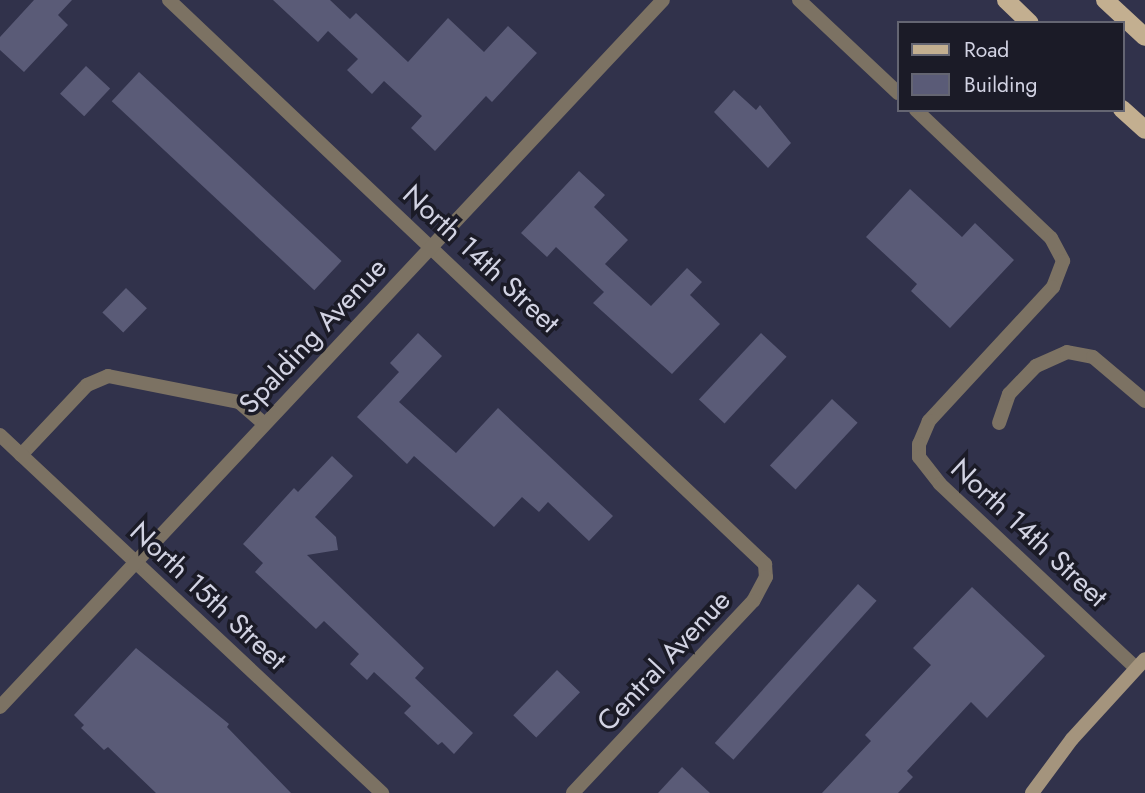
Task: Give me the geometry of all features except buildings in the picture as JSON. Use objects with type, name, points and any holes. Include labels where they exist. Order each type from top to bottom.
[{"type":"main road","points":[[1006,0],[1028,21]]},
{"type":"main road","points":[[1105,0],[1145,37]]},
{"type":"main road","points":[[1124,111],[1145,130]]},
{"type":"street","name":"North 14th Street","points":[[169,0],[758,553]]},
{"type":"street","name":"Spalding Avenue","points":[[0,707],[663,0]]},
{"type":"street","points":[[799,0],[897,92]]},
{"type":"street","name":"North 14th Street","points":[[918,112],[1059,247],[1061,274],[1053,287],[929,421],[919,444],[925,469],[1141,664]]},
{"type":"street","points":[[999,423],[1009,394],[1036,366],[1067,352],[1093,357],[1145,401]]},
{"type":"street","points":[[21,455],[87,385],[108,376],[239,402],[264,424]]},
{"type":"street","name":"North 15th Street","points":[[0,435],[382,793]]},
{"type":"street","name":"Central Avenue","points":[[573,793],[753,601],[766,578],[758,553]]},
{"type":"street","points":[[1032,793],[1141,664]]}]
